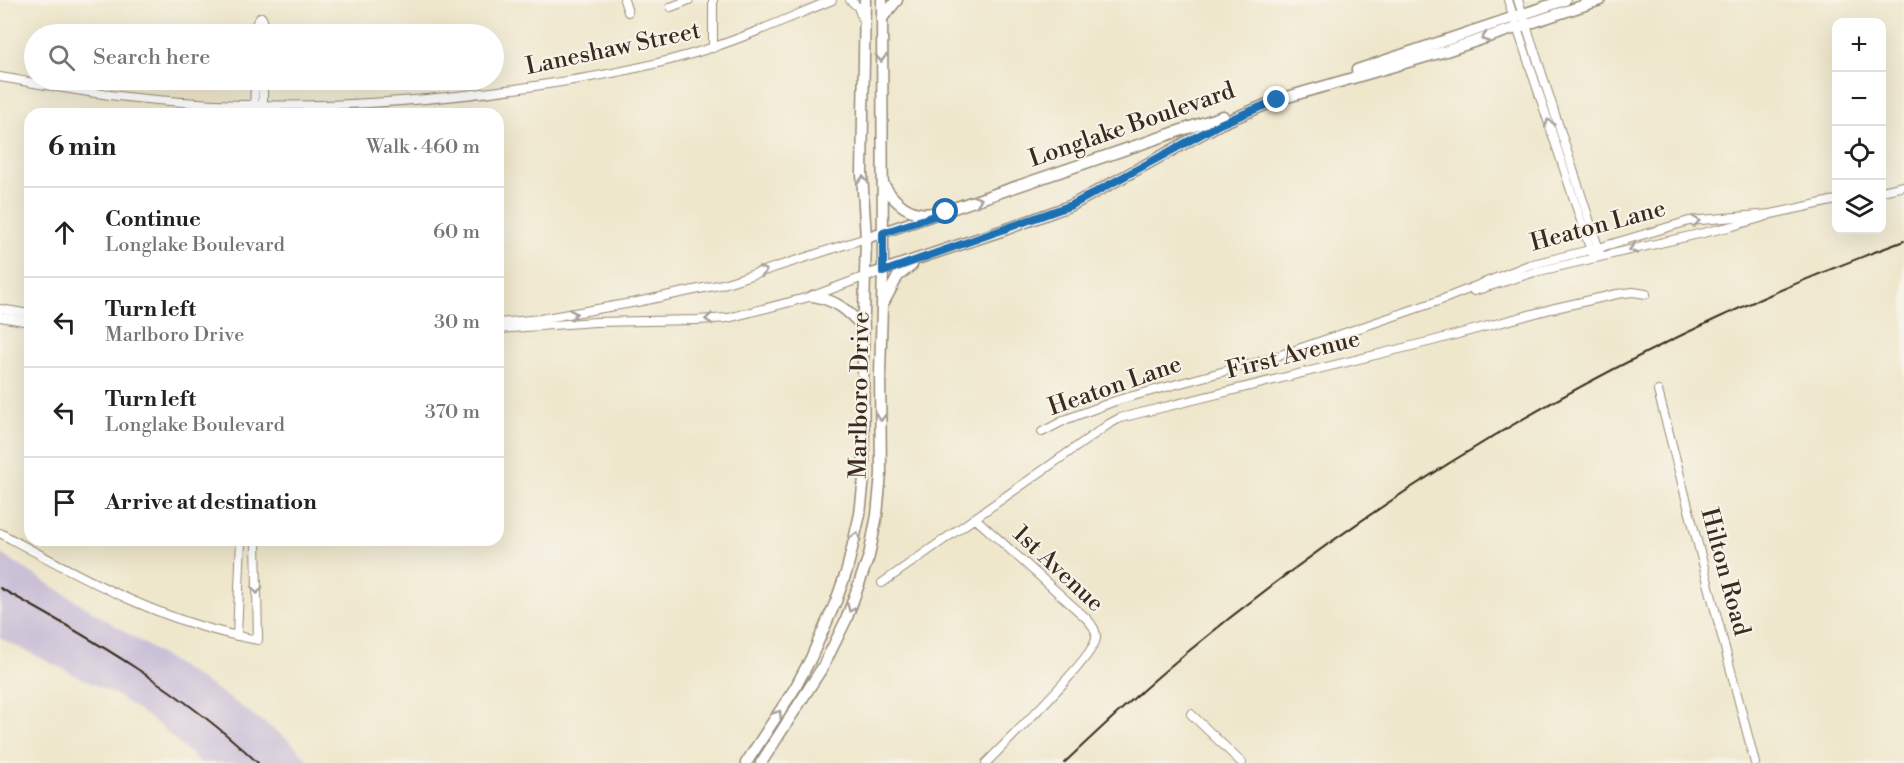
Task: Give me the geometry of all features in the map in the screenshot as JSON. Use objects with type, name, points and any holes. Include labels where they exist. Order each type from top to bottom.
[{"type":"main road","name":"Marlboro Drive","points":[[746,763],[795,688],[836,601],[857,532],[863,495],[866,238],[862,174],[865,0]]},
{"type":"main road","points":[[865,20],[872,0]]},
{"type":"main road","name":"Marlboro Drive","points":[[761,763],[824,665],[846,620],[869,556],[876,515],[881,474],[882,0]]},
{"type":"main road","points":[[881,20],[897,0]]},
{"type":"main road","name":"Longlake Boulevard","points":[[866,238],[1277,100],[1446,51],[1565,0]]},
{"type":"main road","name":"Longlake Boulevard","points":[[1520,21],[1600,0]]},
{"type":"main road","name":"Longlake Boulevard","points":[[866,276],[1072,205],[1219,121]]},
{"type":"main road","points":[[883,183],[889,194],[904,208],[927,214],[946,212]]},
{"type":"main road","points":[[882,306],[898,276],[922,258]]},
{"type":"main road","points":[[813,296],[827,299],[843,307],[864,328]]},
{"type":"street","points":[[624,0],[628,12]]},
{"type":"street","points":[[671,8],[689,0]]},
{"type":"street","points":[[713,0],[713,48]]},
{"type":"street","name":"Laneshaw Street","points":[[504,90],[601,75],[713,48],[832,0]]},
{"type":"street","points":[[850,0],[858,7],[865,20]]},
{"type":"street","points":[[1508,0],[1520,21],[1596,253]]},
{"type":"street","points":[[1518,0],[1520,21]]},
{"type":"street","points":[[257,24],[261,17],[264,24]]},
{"type":"street","name":"Laneshaw Street","points":[[0,77],[24,81]]},
{"type":"street","name":"Laneshaw Street","points":[[74,90],[234,108]]},
{"type":"street","points":[[254,108],[255,90]]},
{"type":"street","points":[[263,90],[263,108]]},
{"type":"street","name":"Laneshaw Street","points":[[301,108],[465,96],[504,90]]},
{"type":"street","points":[[1886,190],[1904,186]]},
{"type":"street","name":"Heaton Lane","points":[[1596,253],[1689,221],[1771,214],[1832,201]]},
{"type":"street","name":"Heaton Lane","points":[[1042,432],[1067,418],[1118,400],[1266,360],[1441,300],[1519,268],[1733,226],[1771,214]]},
{"type":"street","points":[[504,327],[723,284],[866,238]]},
{"type":"street","points":[[504,324],[728,318],[813,296],[866,276]]},
{"type":"street","name":"First Avenue","points":[[975,518],[1120,418],[1432,341],[1551,309],[1617,294],[1633,292],[1646,294]]},
{"type":"street","points":[[0,309],[24,313]]},
{"type":"street","points":[[0,317],[24,321]]},
{"type":"street","name":"Hilton Road","points":[[1658,391],[1755,763]]},
{"type":"street","points":[[882,583],[975,518]]},
{"type":"street","name":"1st Avenue","points":[[975,518],[1086,618],[1095,629],[1096,638],[1091,649],[1051,697],[986,763]]},
{"type":"street","points":[[0,533],[105,590],[187,623],[258,640],[256,546]]},
{"type":"street","points":[[237,636],[242,546]]},
{"type":"street","points":[[1191,714],[1242,763]]},
{"type":"shaded area","points":[[0,553],[222,693],[290,741],[311,763],[200,763],[158,724],[116,695],[0,638]]},
{"type":"railway","points":[[1064,763],[1164,671],[1261,593],[1346,531],[1434,473],[1616,368],[1806,279],[1904,241]]},
{"type":"railway","points":[[0,588],[135,667],[198,712],[258,763]]},
{"type":"route","points":[[946,212],[883,233],[883,272],[1072,205],[1220,124],[1277,100]]}]
